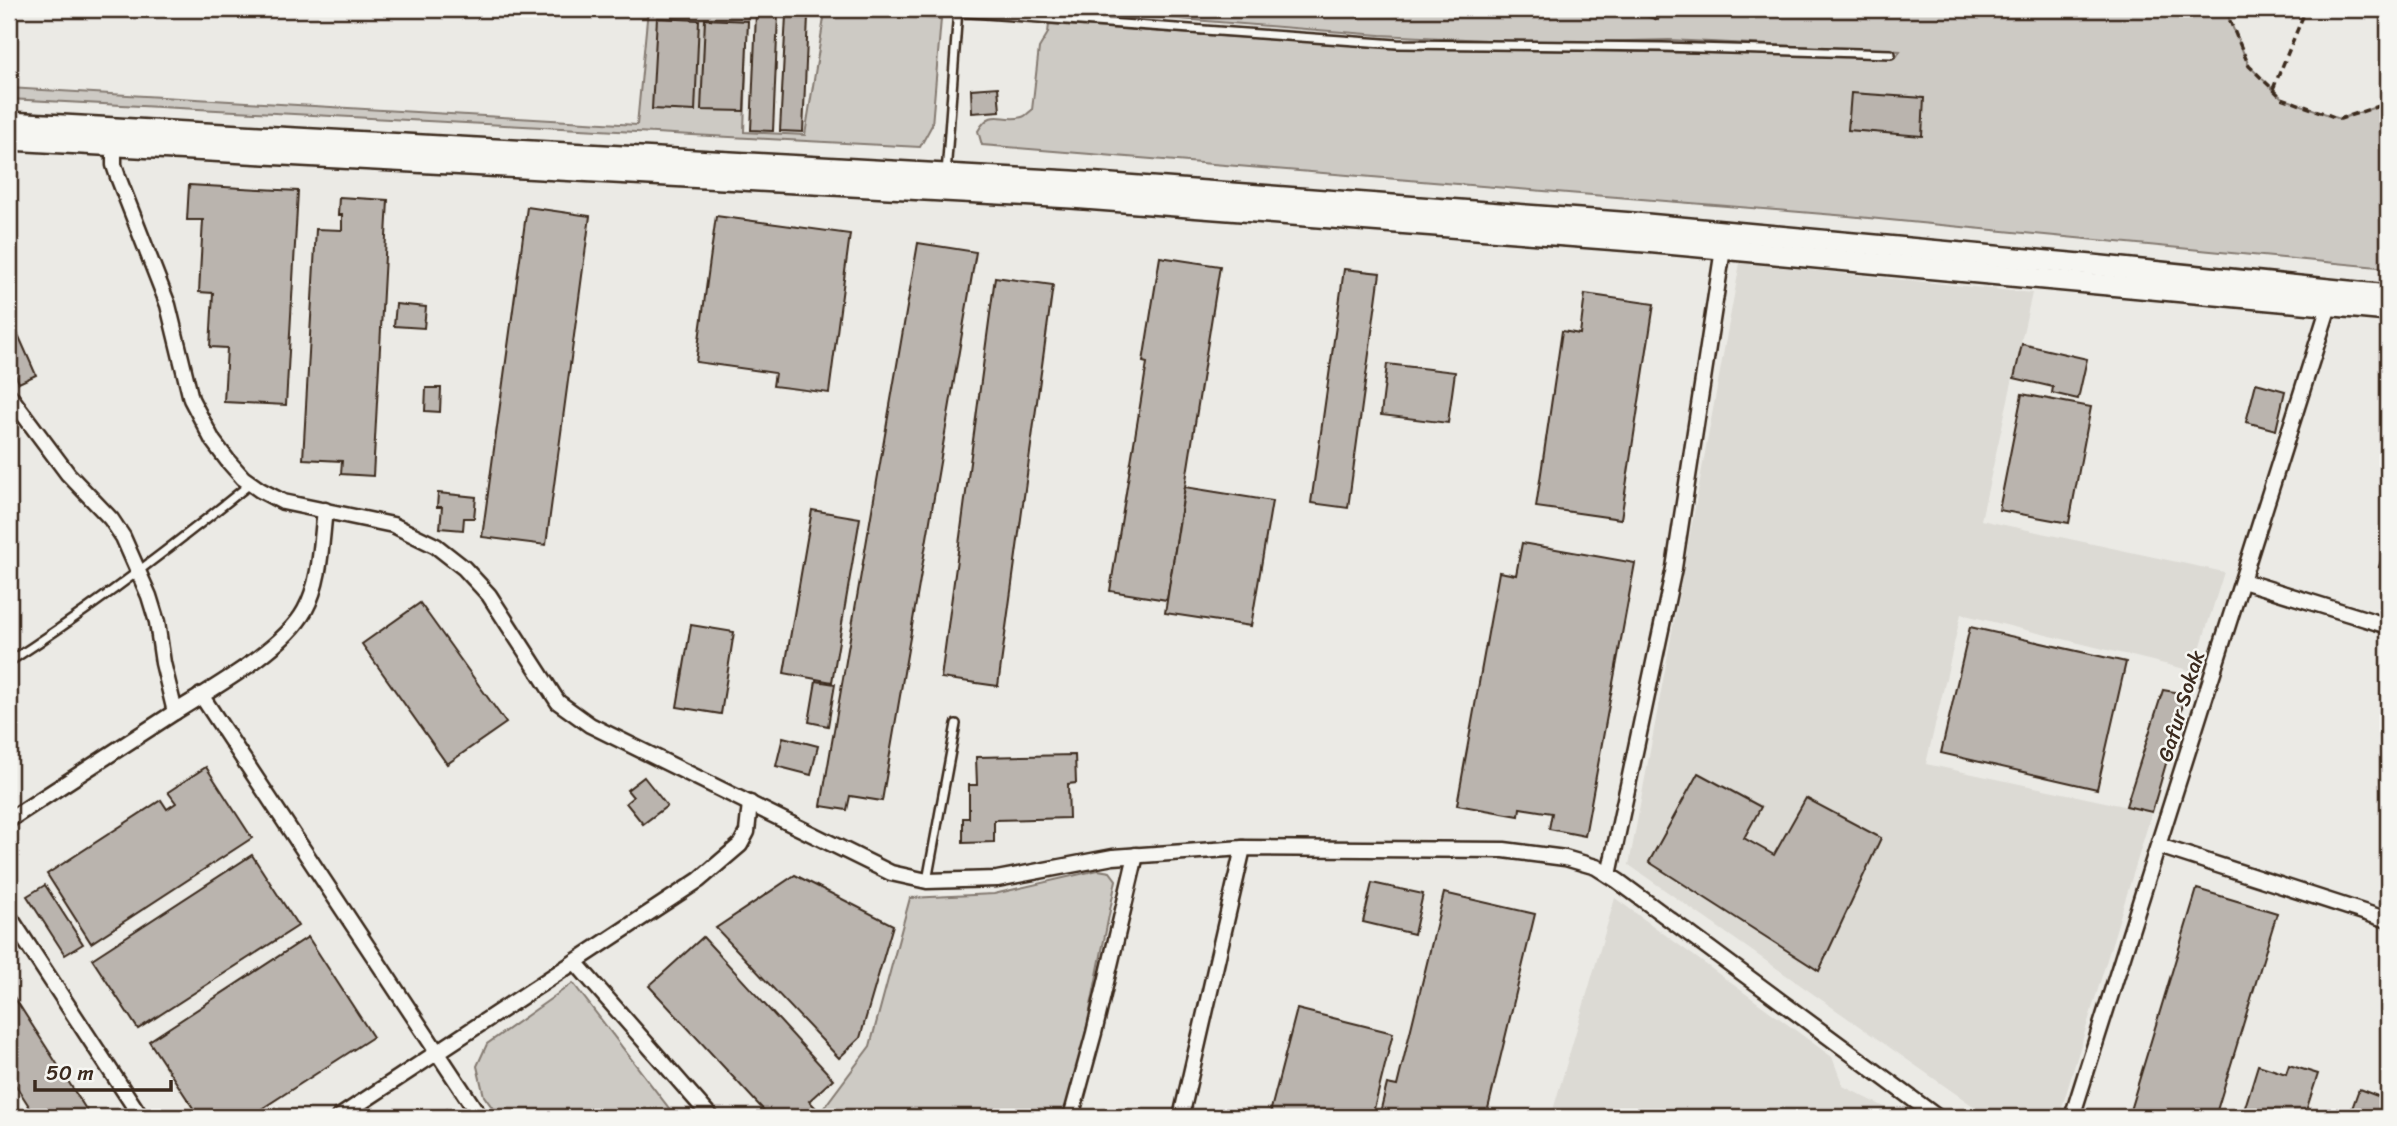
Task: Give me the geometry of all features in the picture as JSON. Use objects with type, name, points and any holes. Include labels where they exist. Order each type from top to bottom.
[{"type":"main road","points":[[9,122],[114,137]]},
{"type":"main road","points":[[9,140],[114,137],[946,183],[1071,198],[1723,249],[2388,311]]},
{"type":"main road","points":[[946,183],[1072,181],[1647,225],[2388,295]]},
{"type":"street","points":[[114,137],[114,165],[168,305],[191,399],[213,441],[243,478],[283,502],[393,525],[436,546],[464,568],[489,595],[558,702],[590,725],[891,873],[927,881],[997,879],[1113,857],[1243,848],[1504,850],[1565,858],[1596,867],[1937,1117]]},
{"type":"street","points":[[1609,875],[1674,568],[1723,249]]},
{"type":"street","name":"Gafur Sokak","points":[[2072,1117],[2329,306]]},
{"type":"street","points":[[9,395],[68,474],[111,519],[123,537],[157,622],[163,663],[176,712]]},
{"type":"street","points":[[9,820],[201,695],[271,646],[294,626],[311,598],[325,510]]},
{"type":"street","points":[[2243,581],[2388,626]]},
{"type":"street","points":[[201,695],[480,1117]]},
{"type":"street","points":[[339,1117],[699,880],[740,845],[747,832],[750,803]]},
{"type":"street","points":[[2160,846],[2388,920]]},
{"type":"street","points":[[1181,1117],[1243,848]]},
{"type":"street","points":[[1071,1117],[1136,855]]},
{"type":"street","points":[[9,916],[141,1117]]},
{"type":"street","points":[[575,962],[711,1117]]},
{"type":"lane","points":[[946,183],[958,12],[1397,44],[1663,47],[1891,54]]},
{"type":"lane","points":[[9,662],[138,572],[251,483]]},
{"type":"lane","points":[[927,881],[956,724]]},
{"type":"path","points":[[836,9],[958,12]]},
{"type":"path","points":[[2225,9],[2249,66],[2282,99],[2340,119],[2388,103]]},
{"type":"path","points":[[2273,89],[2306,9]]},
{"type":"shaded area","points":[[648,9],[748,9],[744,132],[805,135],[825,12],[941,19],[932,125],[920,147],[9,99],[9,88],[637,125]]},
{"type":"shaded area","points":[[1085,9],[2225,9],[2249,66],[2282,98],[2340,119],[2388,103],[2388,268],[1848,216],[982,145],[978,131],[988,119],[1022,117],[1032,110],[1039,48],[1048,33],[1049,24],[1393,48],[1897,56],[1900,51],[1669,40],[1552,43],[1380,35],[1106,13]]},
{"type":"shaded area","points":[[1740,263],[2032,293],[1981,520],[2224,572],[2193,671],[1961,614],[1926,764],[2152,812],[2059,1117],[1989,1117],[1629,865]]},
{"type":"shaded area","points":[[1098,870],[1110,872],[1116,880],[1076,1081],[1061,1117],[817,1117],[870,1046],[910,898],[994,894]]},
{"type":"shaded area","points":[[1615,898],[1832,1057],[1843,1086],[1904,1117],[1551,1117]]},
{"type":"shaded area","points":[[573,983],[677,1117],[499,1117],[484,1096],[477,1066],[487,1044]]},
{"type":"building","points":[[1625,9],[1662,9],[1658,20]]},
{"type":"building","points":[[756,14],[778,15],[773,131],[751,130]]},
{"type":"building","points":[[786,15],[808,16],[803,132],[780,131]]},
{"type":"building","points":[[657,18],[699,20],[695,111],[652,109]]},
{"type":"building","points":[[705,19],[748,21],[744,111],[701,110]]},
{"type":"building","points":[[998,87],[1000,111],[972,113],[971,89]]},
{"type":"building","points":[[1851,93],[1924,98],[1922,136],[1848,130]]},
{"type":"building","points":[[189,185],[298,191],[286,405],[224,402],[227,348],[210,347],[213,293],[199,292],[203,220],[187,220]]},
{"type":"building","points":[[339,197],[388,200],[373,476],[341,474],[342,461],[303,459],[316,229],[342,230],[342,215],[338,215]]},
{"type":"building","points":[[527,207],[590,216],[546,545],[482,537]]},
{"type":"building","points":[[716,216],[850,234],[829,393],[773,386],[775,373],[696,362]]},
{"type":"building","points":[[918,243],[976,252],[882,801],[850,796],[847,810],[821,806]]},
{"type":"building","points":[[1160,257],[1220,266],[1167,600],[1110,591],[1147,363],[1143,362]]},
{"type":"building","points":[[1344,269],[1380,273],[1348,508],[1311,503]]},
{"type":"building","points":[[995,277],[1053,285],[998,686],[941,678]]},
{"type":"building","points":[[1585,294],[1654,304],[1621,519],[1536,507],[1562,331],[1580,334]]},
{"type":"building","points":[[396,304],[426,307],[424,328],[394,326]]},
{"type":"building","points":[[9,314],[36,375],[19,383],[9,361]]},
{"type":"building","points":[[2022,344],[2087,359],[2078,399],[2052,393],[2053,387],[2014,378]]},
{"type":"building","points":[[1387,364],[1455,372],[1448,423],[1381,415]]},
{"type":"building","points":[[2256,383],[2285,391],[2276,430],[2246,422]]},
{"type":"building","points":[[426,388],[441,388],[440,412],[425,411]]},
{"type":"building","points":[[2022,394],[2091,407],[2069,523],[1999,510]]},
{"type":"building","points":[[1185,487],[1272,501],[1251,626],[1165,613]]},
{"type":"building","points":[[438,493],[476,497],[474,518],[464,518],[463,530],[440,528],[442,507],[437,507]]},
{"type":"building","points":[[812,510],[860,518],[832,682],[784,673]]},
{"type":"building","points":[[2388,537],[2388,570],[2379,567]]},
{"type":"building","points":[[1522,543],[1635,563],[1585,836],[1549,829],[1552,813],[1520,808],[1519,816],[1457,805],[1499,572],[1516,575]]},
{"type":"building","points":[[420,603],[506,723],[447,764],[362,644]]},
{"type":"building","points":[[691,625],[734,632],[721,714],[677,707]]},
{"type":"building","points":[[1970,627],[2126,662],[2097,789],[1941,753]]},
{"type":"building","points":[[816,681],[835,684],[828,726],[809,722]]},
{"type":"building","points":[[2163,690],[2186,694],[2152,812],[2126,806]]},
{"type":"building","points":[[783,737],[818,746],[811,775],[776,766]]},
{"type":"building","points":[[1075,755],[1076,783],[1068,784],[1069,818],[994,820],[994,842],[963,843],[963,818],[969,818],[969,785],[977,785],[976,757]]},
{"type":"building","points":[[206,767],[252,838],[91,943],[47,874],[161,800],[167,809],[176,803],[168,792]]},
{"type":"building","points":[[1698,773],[1761,807],[1744,838],[1774,855],[1806,798],[1881,838],[1819,971],[1649,862]]},
{"type":"building","points":[[644,777],[667,806],[643,824],[626,803],[633,797],[627,790]]},
{"type":"building","points":[[252,855],[298,926],[138,1029],[92,959]]},
{"type":"building","points":[[795,875],[893,925],[860,1038],[839,1058],[716,928]]},
{"type":"building","points":[[1372,883],[1423,894],[1414,934],[1363,922]]},
{"type":"building","points":[[45,885],[83,944],[65,955],[27,896]]},
{"type":"building","points":[[2197,889],[2277,913],[2215,1117],[2128,1117]]},
{"type":"building","points":[[1444,893],[1535,914],[1486,1117],[1379,1117],[1387,1084],[1397,1086]]},
{"type":"building","points":[[308,937],[373,1037],[249,1117],[199,1117],[149,1041]]},
{"type":"building","points":[[703,937],[833,1079],[809,1101],[819,1111],[812,1117],[770,1117],[649,986]]},
{"type":"building","points":[[9,989],[91,1117],[36,1117],[9,1075]]},
{"type":"building","points":[[1297,1009],[1393,1033],[1372,1117],[1269,1117]]},
{"type":"building","points":[[2258,1065],[2286,1074],[2289,1065],[2318,1074],[2304,1117],[2242,1117]]},
{"type":"building","points":[[2359,1089],[2388,1100],[2388,1117],[2349,1117]]},
{"type":"building","points":[[446,1109],[452,1117],[433,1117]]}]
